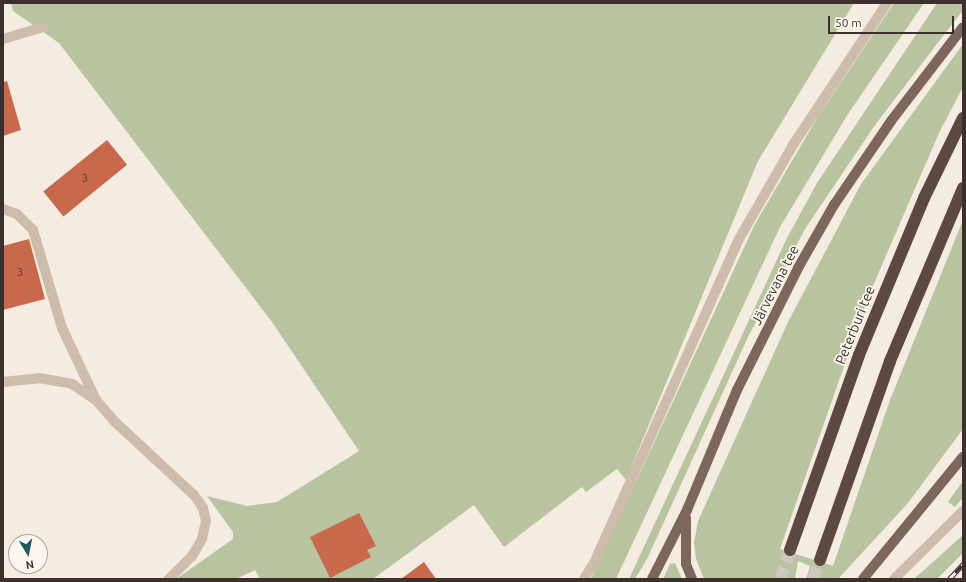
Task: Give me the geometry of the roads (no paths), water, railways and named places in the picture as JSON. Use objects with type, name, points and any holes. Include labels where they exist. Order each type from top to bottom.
[{"type":"highway","name":"Peterburi tee","points":[[790,550],[859,355],[924,198],[963,118]]},
{"type":"highway","points":[[820,560],[890,361],[963,188]]},
{"type":"main road","name":"Järvevana tee","points":[[652,579],[687,510],[737,390],[812,243],[891,121],[963,27]]},
{"type":"main road","points":[[862,579],[875,566],[963,457]]},
{"type":"main road","points":[[687,510],[684,535],[686,564],[692,579]]},
{"type":"main road","points":[[856,579],[875,566]]},
{"type":"street","points":[[584,579],[740,239],[793,145],[887,3]]},
{"type":"street","points":[[3,39],[43,27]]},
{"type":"street","points":[[3,209],[17,214],[33,230],[62,328],[96,400],[114,421],[194,495],[203,508],[206,521],[202,540],[192,556],[169,579]]},
{"type":"street","points":[[3,382],[39,378],[72,384],[96,400]]},
{"type":"street","points":[[894,579],[963,511]]},
{"type":"tunnel","points":[[780,579],[790,550]]},
{"type":"tunnel","points":[[813,579],[820,560]]},
{"type":"railway","points":[[949,579],[963,564]]}]
